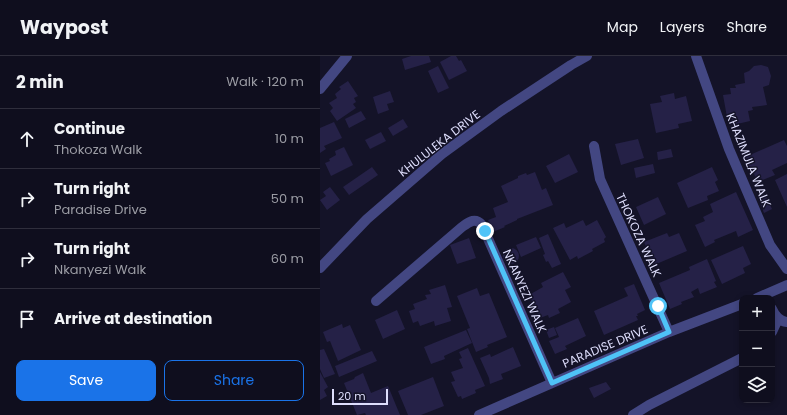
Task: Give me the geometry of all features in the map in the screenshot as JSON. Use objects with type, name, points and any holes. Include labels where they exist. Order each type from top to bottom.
[{"type":"street","points":[[320,88],[347,56]]},
{"type":"street","name":"KHULULEKA DRIVE","points":[[320,268],[366,219],[442,154],[501,111],[571,64],[587,56]]},
{"type":"street","name":"KHAZIMULA WALK","points":[[696,56],[728,149],[770,245],[787,269]]},
{"type":"street","name":"THOKOZA WALK","points":[[594,146],[600,179],[669,332]]},
{"type":"street","name":"NKANYEZI WALK","points":[[376,301],[462,227],[474,220],[479,221],[552,383]]},
{"type":"street","points":[[767,295],[787,285]]},
{"type":"street","name":"PARADISE DRIVE","points":[[479,415],[669,332],[739,305]]},
{"type":"street","points":[[773,331],[783,321],[775,312]]},
{"type":"street","points":[[633,415],[649,404],[739,359]]},
{"type":"building","points":[[411,56],[429,56],[431,62],[405,70],[402,59]]},
{"type":"building","points":[[451,56],[456,56],[459,61],[461,60],[467,71],[449,80],[440,62]]},
{"type":"building","points":[[761,65],[768,67],[771,76],[769,85],[763,87],[767,105],[752,107],[753,110],[748,111],[750,121],[733,125],[731,116],[727,117],[723,95],[731,94],[730,88],[736,88],[735,85],[745,83],[744,73],[749,71],[754,66]]},
{"type":"building","points":[[438,66],[449,88],[438,93],[428,71]]},
{"type":"building","points":[[348,81],[358,96],[354,98],[356,102],[353,104],[356,108],[337,121],[330,111],[333,108],[329,103],[337,98],[335,94],[341,89],[339,87]]},
{"type":"building","points":[[390,91],[394,102],[387,104],[389,110],[378,114],[373,97]]},
{"type":"building","points":[[674,93],[675,99],[686,96],[692,121],[678,124],[679,128],[656,133],[650,104],[662,102],[660,96]]},
{"type":"building","points":[[361,111],[366,119],[349,128],[345,119]]},
{"type":"building","points":[[403,119],[408,127],[393,136],[388,128]]},
{"type":"building","points":[[334,122],[342,138],[324,146],[326,149],[320,153],[320,128]]},
{"type":"building","points":[[381,132],[386,141],[370,149],[365,140]]},
{"type":"building","points":[[638,139],[644,158],[621,165],[615,144]]},
{"type":"building","points":[[784,140],[787,146],[787,163],[772,170],[775,175],[758,182],[752,170],[749,171],[743,158]]},
{"type":"building","points":[[344,147],[353,165],[331,176],[325,163],[330,161],[329,159],[336,155],[335,151]]},
{"type":"building","points":[[671,149],[673,157],[658,160],[657,152]]},
{"type":"building","points":[[569,154],[578,172],[555,183],[546,166]]},
{"type":"building","points":[[653,164],[655,173],[636,178],[634,168]]},
{"type":"building","points":[[372,167],[378,175],[349,195],[343,187]]},
{"type":"building","points":[[712,167],[718,180],[715,182],[719,191],[707,196],[708,200],[688,208],[677,183]]},
{"type":"building","points":[[535,172],[542,190],[546,188],[553,205],[517,219],[504,226],[505,227],[493,232],[488,220],[496,217],[493,208],[508,202],[501,186],[518,178],[518,176]]},
{"type":"building","points":[[787,174],[787,207],[775,180]]},
{"type":"building","points":[[330,187],[340,200],[327,210],[320,200],[326,196],[323,192]]},
{"type":"building","points":[[736,192],[753,230],[738,237],[736,231],[714,240],[715,242],[705,247],[695,225],[705,221],[703,217],[713,212],[710,204]]},
{"type":"building","points":[[765,194],[772,209],[764,213],[758,197]]},
{"type":"building","points":[[658,197],[666,214],[644,225],[636,207]]},
{"type":"building","points":[[583,220],[586,226],[597,220],[606,237],[604,239],[605,242],[592,249],[593,251],[578,259],[577,256],[570,260],[553,228],[564,223],[566,228]]},
{"type":"building","points":[[667,233],[669,237],[679,233],[687,251],[654,265],[644,242]]},
{"type":"building","points":[[548,234],[561,264],[552,268],[548,261],[546,262],[543,255],[545,254],[539,238]]},
{"type":"building","points":[[536,237],[541,248],[521,257],[516,245]]},
{"type":"building","points":[[469,238],[476,258],[457,264],[450,245]]},
{"type":"building","points":[[743,246],[751,264],[743,268],[745,273],[722,284],[711,260]]},
{"type":"building","points":[[511,248],[518,253],[519,256],[514,263],[511,264],[504,259],[503,256],[508,249]]},
{"type":"building","points":[[707,259],[717,287],[700,294],[698,288],[691,292],[694,297],[681,302],[682,304],[670,309],[659,283],[690,270],[689,267]]},
{"type":"building","points":[[563,272],[571,287],[565,290],[571,302],[558,309],[560,313],[549,318],[548,315],[540,318],[529,295],[543,287],[541,283]]},
{"type":"building","points":[[634,284],[645,310],[637,314],[638,316],[636,316],[638,320],[604,335],[594,311],[628,296],[624,288]]},
{"type":"building","points":[[445,285],[452,307],[447,308],[451,321],[435,326],[434,321],[420,326],[418,321],[413,323],[409,311],[415,309],[413,304],[427,299],[425,295],[431,294],[429,290]]},
{"type":"building","points":[[477,288],[480,296],[489,293],[507,337],[487,345],[488,347],[476,352],[467,329],[470,328],[457,296]]},
{"type":"building","points":[[397,310],[405,329],[383,339],[375,320]]},
{"type":"building","points":[[578,318],[586,336],[565,346],[567,349],[555,354],[549,341],[559,337],[555,328]]},
{"type":"building","points":[[342,324],[343,328],[350,325],[361,350],[338,361],[330,341],[327,342],[323,332]]},
{"type":"building","points":[[554,327],[557,335],[549,338],[546,330]]},
{"type":"building","points":[[466,330],[472,343],[444,356],[445,359],[431,364],[424,347]]},
{"type":"building","points":[[513,347],[521,366],[501,374],[503,379],[490,384],[489,378],[480,358],[490,354],[491,357]]},
{"type":"building","points":[[468,348],[485,386],[475,390],[476,393],[462,399],[461,396],[458,397],[451,382],[455,381],[451,372],[463,368],[459,359],[462,358],[459,352]]},
{"type":"building","points":[[324,349],[335,374],[324,378],[320,369],[320,350]]},
{"type":"building","points":[[372,351],[377,361],[339,377],[335,366]]},
{"type":"building","points":[[320,372],[328,387],[324,390],[327,396],[320,400]]},
{"type":"building","points":[[363,373],[371,393],[388,386],[400,415],[366,415],[365,413],[357,415],[344,383]]},
{"type":"building","points":[[433,377],[444,406],[421,415],[408,415],[398,391]]},
{"type":"building","points":[[606,382],[611,389],[594,398],[589,388]]},
{"type":"route","points":[[485,231],[552,383],[669,332],[658,306]]}]
